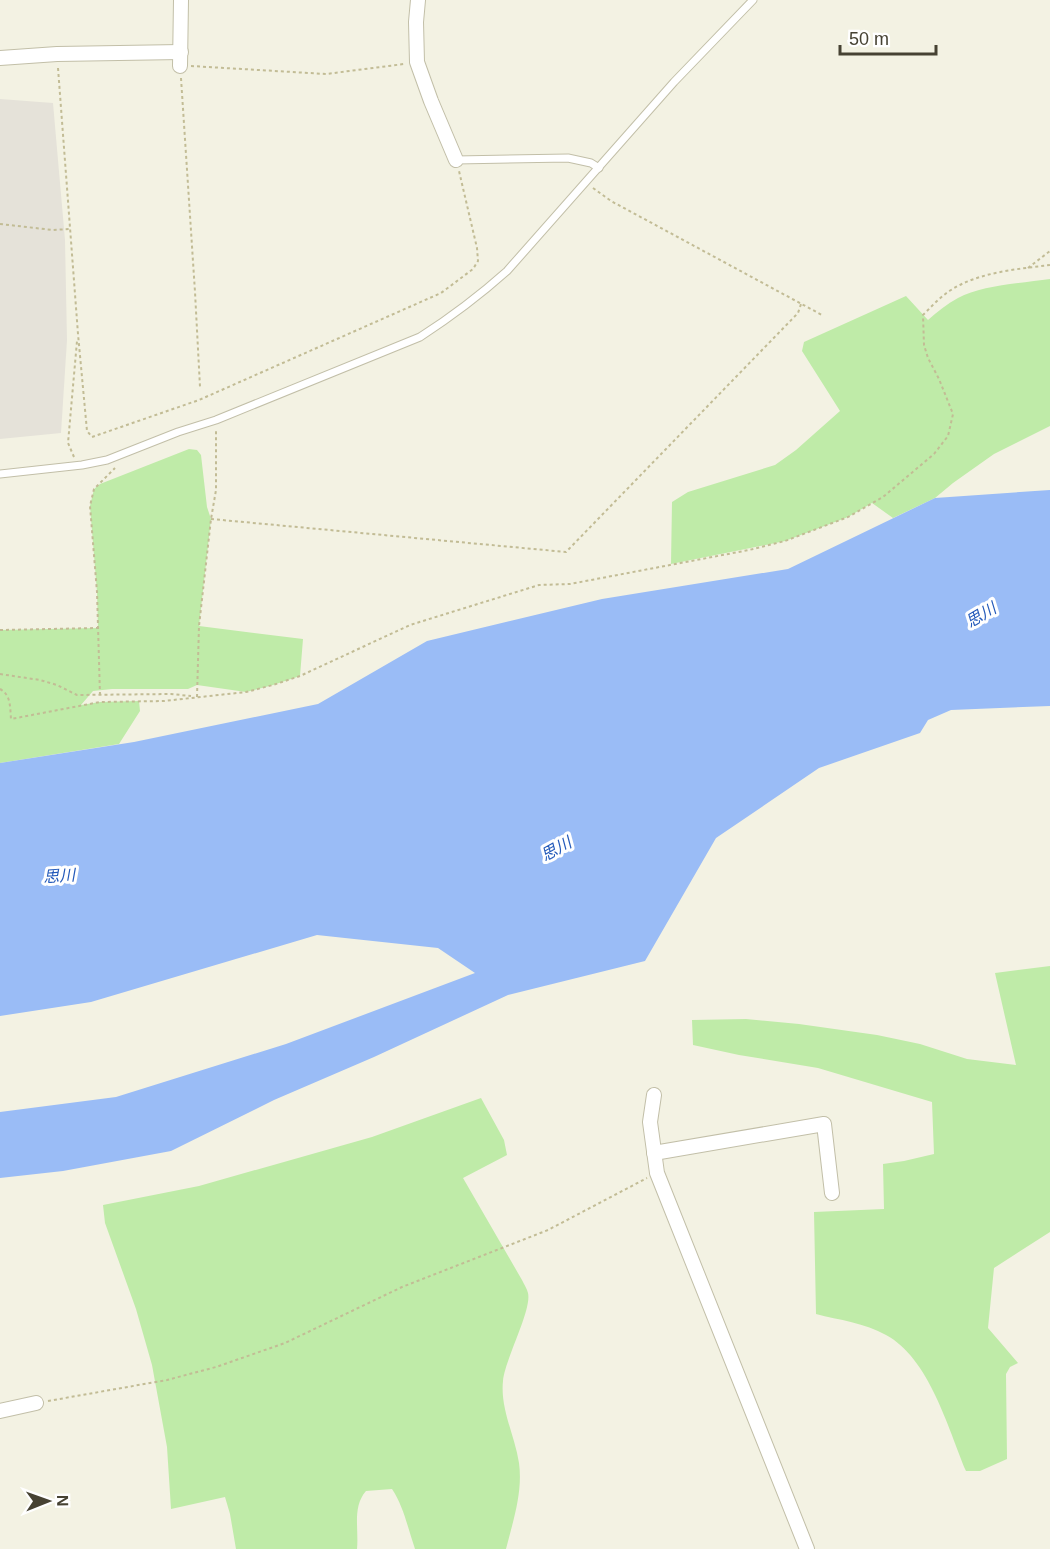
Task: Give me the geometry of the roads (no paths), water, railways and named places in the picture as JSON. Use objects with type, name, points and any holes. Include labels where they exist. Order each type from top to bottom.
[{"type":"street","points":[[0,58],[57,54],[181,59],[181,0]]},
{"type":"street","points":[[418,0],[417,62],[456,160]]},
{"type":"street","points":[[654,1095],[650,1122],[657,1173],[807,1549]]},
{"type":"street","points":[[654,1153],[824,1124],[832,1193]]},
{"type":"street","points":[[0,1411],[36,1403]]},
{"type":"lane","points":[[0,474],[107,460],[178,432],[216,420],[420,337],[449,319],[507,271],[674,82],[753,0]]},
{"type":"lane","points":[[456,160],[568,158],[599,168]]},
{"type":"water","name":"思川","points":[[1050,490],[1050,706],[951,710],[928,720],[920,733],[819,768],[716,838],[645,961],[508,995],[274,1100],[171,1151],[63,1171],[0,1178],[0,1112],[116,1097],[286,1044],[475,973],[438,948],[317,935],[91,1002],[0,1016],[0,763],[134,742],[318,704],[427,641],[602,599],[788,569],[935,498]]}]
